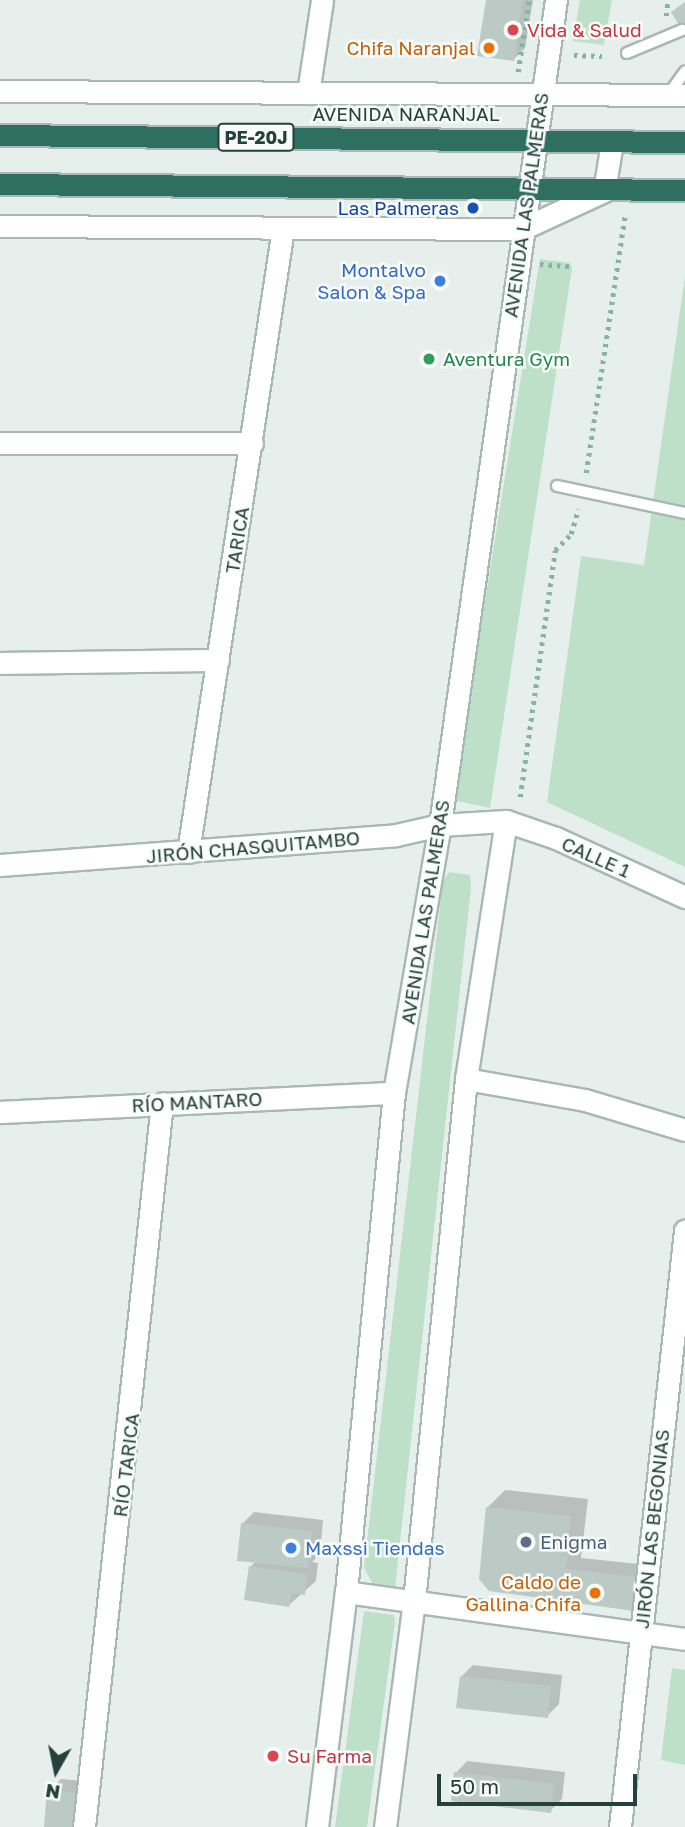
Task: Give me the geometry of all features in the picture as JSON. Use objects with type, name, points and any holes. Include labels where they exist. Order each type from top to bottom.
[{"type":"highway","name":"AVENIDA NARANJAL","points":[[0,135],[536,138],[685,142]]},
{"type":"highway","points":[[0,184],[528,191],[685,190]]},
{"type":"street","points":[[308,93],[322,0]]},
{"type":"street","name":"AVENIDA LAS PALMERAS","points":[[317,1827],[346,1592],[394,1093],[440,825],[556,0]]},
{"type":"street","name":"AVENIDA NARANJAL","points":[[0,91],[676,96]]},
{"type":"street","points":[[0,226],[522,229],[604,191],[612,142]]},
{"type":"street","name":"TARICA","points":[[188,852],[283,228]]},
{"type":"street","points":[[0,443],[251,443]]},
{"type":"street","points":[[0,663],[218,660]]},
{"type":"street","points":[[385,1827],[414,1601],[466,1079],[506,821]]},
{"type":"street","name":"JIRÓN CHASQUITAMBO","points":[[0,865],[396,835],[440,825],[506,821]]},
{"type":"street","name":"CALLE 1","points":[[506,821],[556,838],[685,897]]},
{"type":"street","points":[[466,1079],[585,1100],[685,1130]]},
{"type":"street","name":"RÍO MANTARO","points":[[0,1112],[394,1093]]},
{"type":"street","name":"RÍO TARICA","points":[[84,1827],[142,1318],[162,1103]]},
{"type":"street","name":"JIRÓN LAS BEGONIAS","points":[[620,1827],[641,1633],[676,1388],[685,1231]]},
{"type":"street","points":[[346,1592],[685,1639]]},
{"type":"lane","points":[[627,54],[681,30]]},
{"type":"lane","points":[[676,96],[685,72]]},
{"type":"lane","points":[[556,486],[685,513]]},
{"type":"path","points":[[504,77],[518,77],[529,0]]},
{"type":"path","points":[[574,55],[602,56]]},
{"type":"path","points":[[520,797],[555,550],[571,534],[583,491],[625,215]]},
{"type":"path","points":[[537,264],[571,266]]},
{"type":"green space","points":[[580,0],[612,0],[604,45],[573,41]]},
{"type":"green space","points":[[540,259],[570,263],[572,268],[490,808],[453,800]]},
{"type":"green space","points":[[685,276],[685,867],[547,802],[581,556],[644,565]]},
{"type":"green space","points":[[449,872],[470,875],[471,888],[395,1588],[374,1586],[364,1568],[443,881]]},
{"type":"green space","points":[[364,1611],[394,1615],[395,1622],[367,1827],[335,1827]]},
{"type":"green space","points":[[672,1668],[685,1670],[685,1765],[661,1760]]},
{"type":"building","points":[[486,0],[523,0],[514,61],[477,56]]},
{"type":"building","points":[[685,2],[685,35],[671,12]]},
{"type":"building","name":"Enigma","points":[[486,1507],[571,1516],[566,1569],[637,1577],[634,1611],[489,1591],[479,1579]]},
{"type":"building","points":[[241,1523],[312,1531],[308,1568],[237,1561]]},
{"type":"building","points":[[249,1566],[307,1574],[305,1595],[292,1593],[289,1607],[244,1600]]},
{"type":"building","points":[[460,1676],[551,1686],[548,1718],[456,1708]]},
{"type":"building","points":[[454,1772],[554,1784],[551,1813],[451,1801]]},
{"type":"building","points":[[47,1790],[83,1793],[78,1827],[44,1827]]},
{"type":"place","name":"Vida & Salud","points":[[513,30]]},
{"type":"place","name":"Chifa Naranjal","points":[[489,48]]},
{"type":"place","name":"Las Palmeras","points":[[473,208]]},
{"type":"place","name":"Montalvo Salon & Spa","points":[[440,281]]},
{"type":"place","name":"Aventura Gym","points":[[429,359]]},
{"type":"place","name":"Enigma","points":[[526,1542]]},
{"type":"place","name":"Maxssi Tiendas","points":[[291,1548]]},
{"type":"place","name":"Caldo de Gallina Chifa","points":[[595,1593]]},
{"type":"place","name":"Su Farma","points":[[273,1756]]}]
